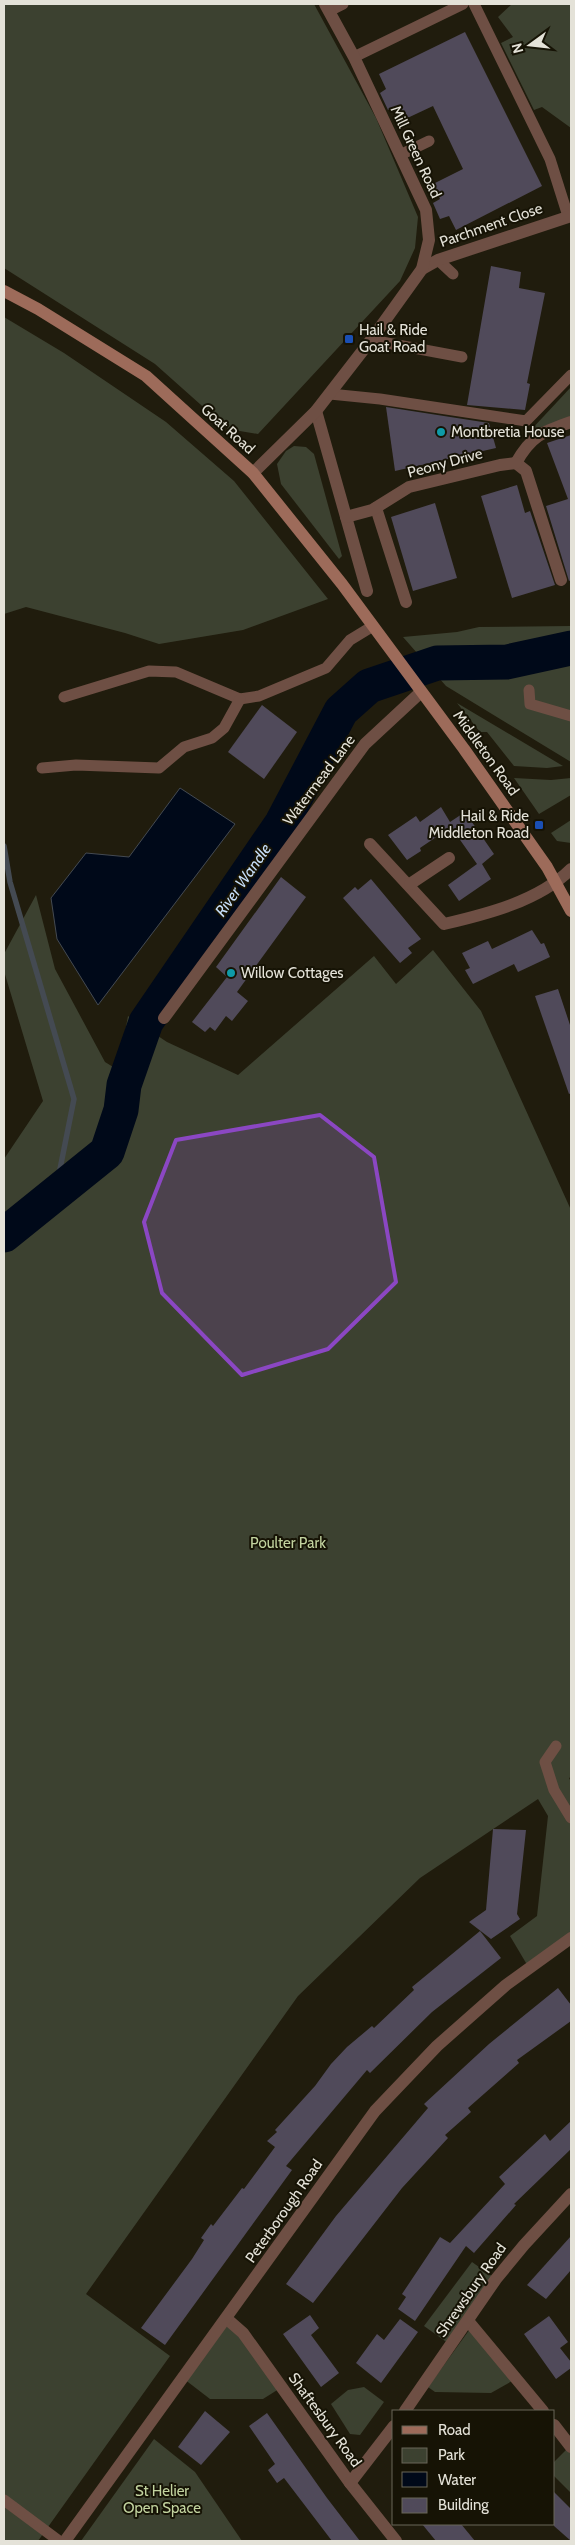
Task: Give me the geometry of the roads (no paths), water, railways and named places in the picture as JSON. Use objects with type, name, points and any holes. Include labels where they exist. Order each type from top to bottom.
[{"type":"street","name":"Mill Green Road","points":[[253,473],[316,411],[371,340],[422,269],[429,240],[426,210],[354,57],[327,7]]},
{"type":"street","name":"Parchment Close","points":[[422,269],[438,260],[570,216]]},
{"type":"street","name":"Goat Road","points":[[4,291],[38,309],[146,376],[253,473],[386,642]]},
{"type":"street","points":[[316,411],[367,591]]},
{"type":"street","points":[[561,580],[526,471],[516,464],[526,446],[546,430],[571,422]]},
{"type":"street","name":"Peony Drive","points":[[346,517],[376,508],[408,487],[500,465],[516,464]]},
{"type":"street","points":[[376,508],[406,602]]},
{"type":"street","name":"Middleton Road","points":[[386,642],[504,804],[557,883],[571,911]]},
{"type":"street","name":"Watermead Lane","points":[[164,1018],[365,744],[422,692]]},
{"type":"street","points":[[370,844],[410,884],[444,924],[482,915],[557,883],[571,869]]},
{"type":"street","points":[[410,884],[449,858]]},
{"type":"street","name":"Peterborough Road","points":[[65,2541],[227,2319],[375,2111],[436,2046],[506,1985],[571,1938]]},
{"type":"street","name":"Shrewsbury Road","points":[[406,2410],[507,2266],[571,2194]]},
{"type":"street","name":"Shaftesbury Road","points":[[227,2319],[243,2333],[350,2483],[396,2541]]},
{"type":"street","points":[[468,2322],[542,2410]]},
{"type":"street","points":[[555,2426],[571,2447]]},
{"type":"street","points":[[350,2483],[392,2429]]},
{"type":"lane","points":[[327,7],[343,4]]},
{"type":"lane","points":[[354,57],[463,4]]},
{"type":"lane","points":[[474,4],[550,159],[570,216]]},
{"type":"lane","points":[[400,155],[429,141]]},
{"type":"lane","points":[[438,260],[453,274]]},
{"type":"lane","points":[[371,340],[462,356]]},
{"type":"lane","points":[[330,394],[380,398],[526,421],[571,375]]},
{"type":"lane","points":[[64,697],[149,671],[176,672],[240,699],[259,696],[326,668],[350,640],[373,626]]},
{"type":"lane","points":[[530,690],[530,704],[571,716]]},
{"type":"lane","points":[[42,768],[76,765],[159,768],[184,747],[212,738],[224,728],[240,699]]},
{"type":"lane","points":[[556,1746],[545,1762],[554,1790],[571,1818]]},
{"type":"lane","points":[[4,2500],[59,2541]]},
{"type":"water","points":[[180,788],[235,824],[98,1005],[57,939],[51,898],[86,853],[129,857]]},
{"type":"waterway","name":"River Wandle","points":[[4,1235],[107,1152],[121,1110],[124,1085],[146,1022],[282,823],[341,711],[369,686],[437,663],[507,662],[571,648]]},
{"type":"waterway","points":[[4,846],[10,882],[74,1099],[55,1194]]},
{"type":"place","name":"Hail & Ride Goat Road","points":[[349,339]]},
{"type":"place","name":"Montbretia House","points":[[441,432]]},
{"type":"place","name":"Hail & Ride Middleton Road","points":[[539,825]]},
{"type":"place","name":"Willow Cottages","points":[[231,973]]},
{"type":"park label","name":"Poulter Park","points":[[288,1543]]},
{"type":"park label","name":"St Helier Open Space","points":[[162,2500]]}]
